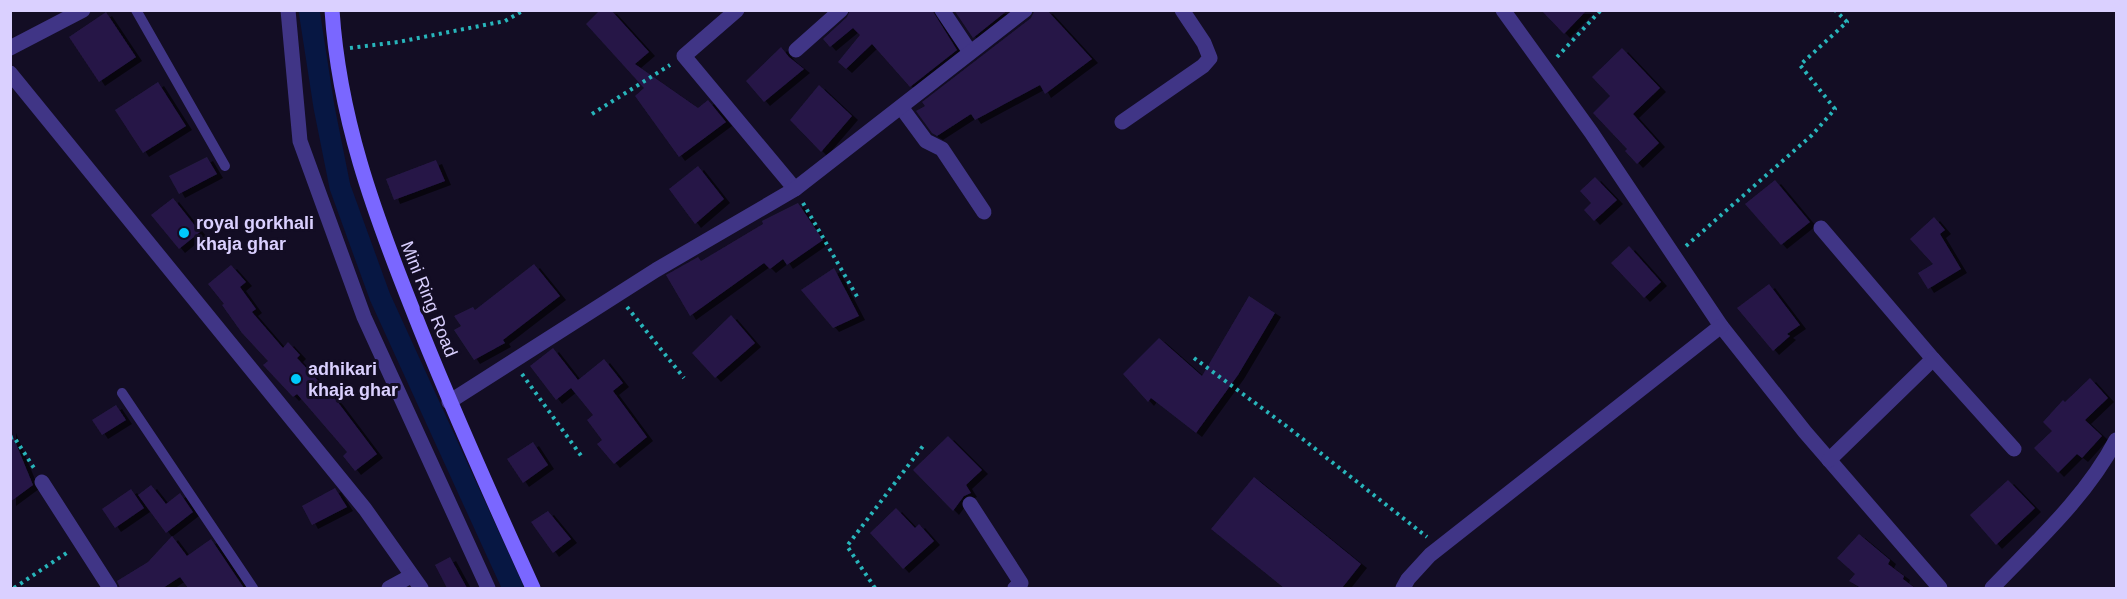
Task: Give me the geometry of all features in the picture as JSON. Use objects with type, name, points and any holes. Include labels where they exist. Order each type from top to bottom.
[{"type":"main road","name":"Mini Ring Road","points":[[332,10],[335,50],[352,137],[365,186],[449,402],[533,588]]},
{"type":"street","points":[[10,48],[83,10]]},
{"type":"street","points":[[288,10],[300,141],[364,317],[488,588]]},
{"type":"street","points":[[796,50],[841,10]]},
{"type":"street","points":[[942,10],[970,52]]},
{"type":"street","points":[[449,402],[656,270],[795,189],[1025,10]]},
{"type":"street","points":[[1122,122],[1203,66],[1210,58],[1204,43],[1182,10]]},
{"type":"street","points":[[1503,10],[1591,132],[1721,326],[1829,460],[1940,588]]},
{"type":"street","points":[[731,12],[684,56],[795,189]]},
{"type":"street","points":[[10,74],[365,509],[388,538],[421,588]]},
{"type":"street","points":[[902,107],[926,141],[942,149],[984,212]]},
{"type":"street","points":[[1821,228],[2014,448]]},
{"type":"street","points":[[1403,588],[1408,579],[1430,555],[1721,326]]},
{"type":"street","points":[[1829,460],[1933,358]]},
{"type":"street","points":[[1992,588],[2081,493],[2103,466],[2116,440]]},
{"type":"street","points":[[42,482],[110,588]]},
{"type":"street","points":[[970,504],[1021,583],[1015,588]]},
{"type":"street","points":[[389,588],[411,576]]},
{"type":"lane","points":[[136,10],[225,166]]},
{"type":"lane","points":[[122,393],[253,588]]},
{"type":"path","points":[[335,50],[398,42],[505,21],[524,10]]},
{"type":"path","points":[[1546,69],[1601,10]]},
{"type":"path","points":[[1675,257],[1812,135],[1835,109],[1800,65],[1847,22],[1835,10]]},
{"type":"path","points":[[592,114],[684,56]]},
{"type":"path","points":[[795,189],[859,300]]},
{"type":"path","points":[[617,295],[684,378]]},
{"type":"path","points":[[1194,358],[1285,425],[1440,547]]},
{"type":"path","points":[[512,361],[582,457]]},
{"type":"path","points":[[10,438],[14,437],[42,482]]},
{"type":"path","points":[[875,588],[847,546],[923,446]]},
{"type":"path","points":[[14,588],[81,543]]},
{"type":"building","points":[[600,10],[611,10],[649,52],[635,64],[698,108],[708,100],[726,122],[679,157],[635,96],[644,88],[586,24]]},
{"type":"building","points":[[850,10],[932,10],[957,50],[910,87],[872,44],[846,69],[838,62],[860,35],[853,28],[830,47],[823,39],[847,17]]},
{"type":"building","points":[[954,10],[1008,10],[973,38]]},
{"type":"building","points":[[1035,10],[1047,10],[1092,59],[1045,94],[1040,85],[975,120],[971,114],[937,136],[932,133],[916,111],[925,106],[922,102],[1031,18]]},
{"type":"building","points":[[1541,10],[1587,10],[1564,34]]},
{"type":"building","points":[[106,12],[136,57],[99,82],[69,37]]},
{"type":"building","points":[[781,47],[804,69],[764,102],[746,81]]},
{"type":"building","points":[[1622,48],[1660,88],[1633,114],[1659,143],[1637,164],[1625,151],[1627,149],[1593,113],[1610,96],[1592,77]]},
{"type":"building","points":[[158,82],[186,126],[143,153],[115,110]]},
{"type":"building","points":[[819,85],[852,116],[821,152],[790,120]]},
{"type":"building","points":[[207,157],[217,174],[179,194],[169,176]]},
{"type":"building","points":[[436,160],[445,181],[394,200],[386,179]]},
{"type":"building","points":[[698,166],[724,199],[695,224],[669,189]]},
{"type":"building","points":[[1595,177],[1617,200],[1594,221],[1584,210],[1591,203],[1580,191]]},
{"type":"building","points":[[1775,180],[1810,222],[1781,245],[1745,204]]},
{"type":"building","points":[[173,198],[200,232],[179,249],[151,215]]},
{"type":"building","points":[[798,203],[823,240],[787,265],[783,259],[770,269],[764,263],[690,316],[666,275],[698,257],[701,261],[763,224],[762,221]]},
{"type":"building","points":[[1934,217],[1945,230],[1940,234],[1961,269],[1928,289],[1918,273],[1933,264],[1910,239]]},
{"type":"building","points":[[1629,246],[1661,282],[1644,298],[1611,263]]},
{"type":"building","points":[[534,264],[560,296],[503,340],[505,343],[474,360],[454,330],[461,326],[454,316],[473,307],[475,310]]},
{"type":"building","points":[[231,265],[246,282],[240,287],[256,309],[252,312],[283,348],[288,342],[300,355],[297,358],[337,401],[377,454],[355,471],[343,456],[347,452],[297,394],[293,397],[263,365],[268,361],[242,333],[208,284]]},
{"type":"building","points":[[834,268],[859,316],[833,328],[801,290]]},
{"type":"building","points":[[1769,284],[1800,325],[1787,334],[1790,336],[1773,351],[1737,308]]},
{"type":"building","points":[[1249,296],[1275,313],[1238,375],[1196,433],[1151,398],[1148,402],[1123,374],[1159,338],[1202,376]]},
{"type":"building","points":[[731,315],[755,343],[715,378],[692,353]]},
{"type":"building","points":[[553,348],[578,380],[604,359],[623,383],[613,391],[647,437],[614,464],[597,444],[602,440],[587,420],[593,415],[571,388],[556,400],[530,366]]},
{"type":"building","points":[[2090,378],[2108,398],[2085,420],[2102,436],[2082,458],[2077,454],[2058,473],[2034,448],[2052,431],[2043,422],[2063,400],[2065,402]]},
{"type":"building","points":[[116,405],[126,420],[102,435],[92,420]]},
{"type":"building","points":[[10,429],[33,485],[10,502]]},
{"type":"building","points":[[948,436],[982,470],[966,485],[971,493],[964,496],[953,511],[913,470]]},
{"type":"building","points":[[533,442],[548,465],[523,483],[507,459]]},
{"type":"building","points":[[1254,477],[1361,564],[1342,588],[1284,588],[1211,529]]},
{"type":"building","points":[[2008,480],[2035,508],[1996,545],[1970,515]]},
{"type":"building","points":[[151,485],[166,504],[180,493],[193,512],[166,533],[138,495]]},
{"type":"building","points":[[335,488],[347,507],[312,525],[302,506]]},
{"type":"building","points":[[131,489],[144,508],[115,528],[102,509]]},
{"type":"building","points":[[896,508],[915,528],[919,524],[934,541],[903,569],[870,533]]},
{"type":"building","points":[[548,511],[571,539],[553,553],[531,522]]},
{"type":"building","points":[[1859,534],[1890,560],[1888,564],[1915,588],[1861,588],[1849,581],[1855,574],[1837,558]]},
{"type":"building","points":[[172,536],[187,556],[211,539],[244,588],[188,588],[180,577],[163,588],[120,588],[117,581],[148,562]]},
{"type":"building","points":[[450,557],[467,588],[447,588],[435,565]]},
{"type":"waterway","points":[[309,10],[324,107],[340,187],[380,297],[513,588]]},
{"type":"place","name":"royal gorkhali khaja ghar","points":[[184,233]]},
{"type":"place","name":"adhikari khaja ghar","points":[[296,379]]}]
